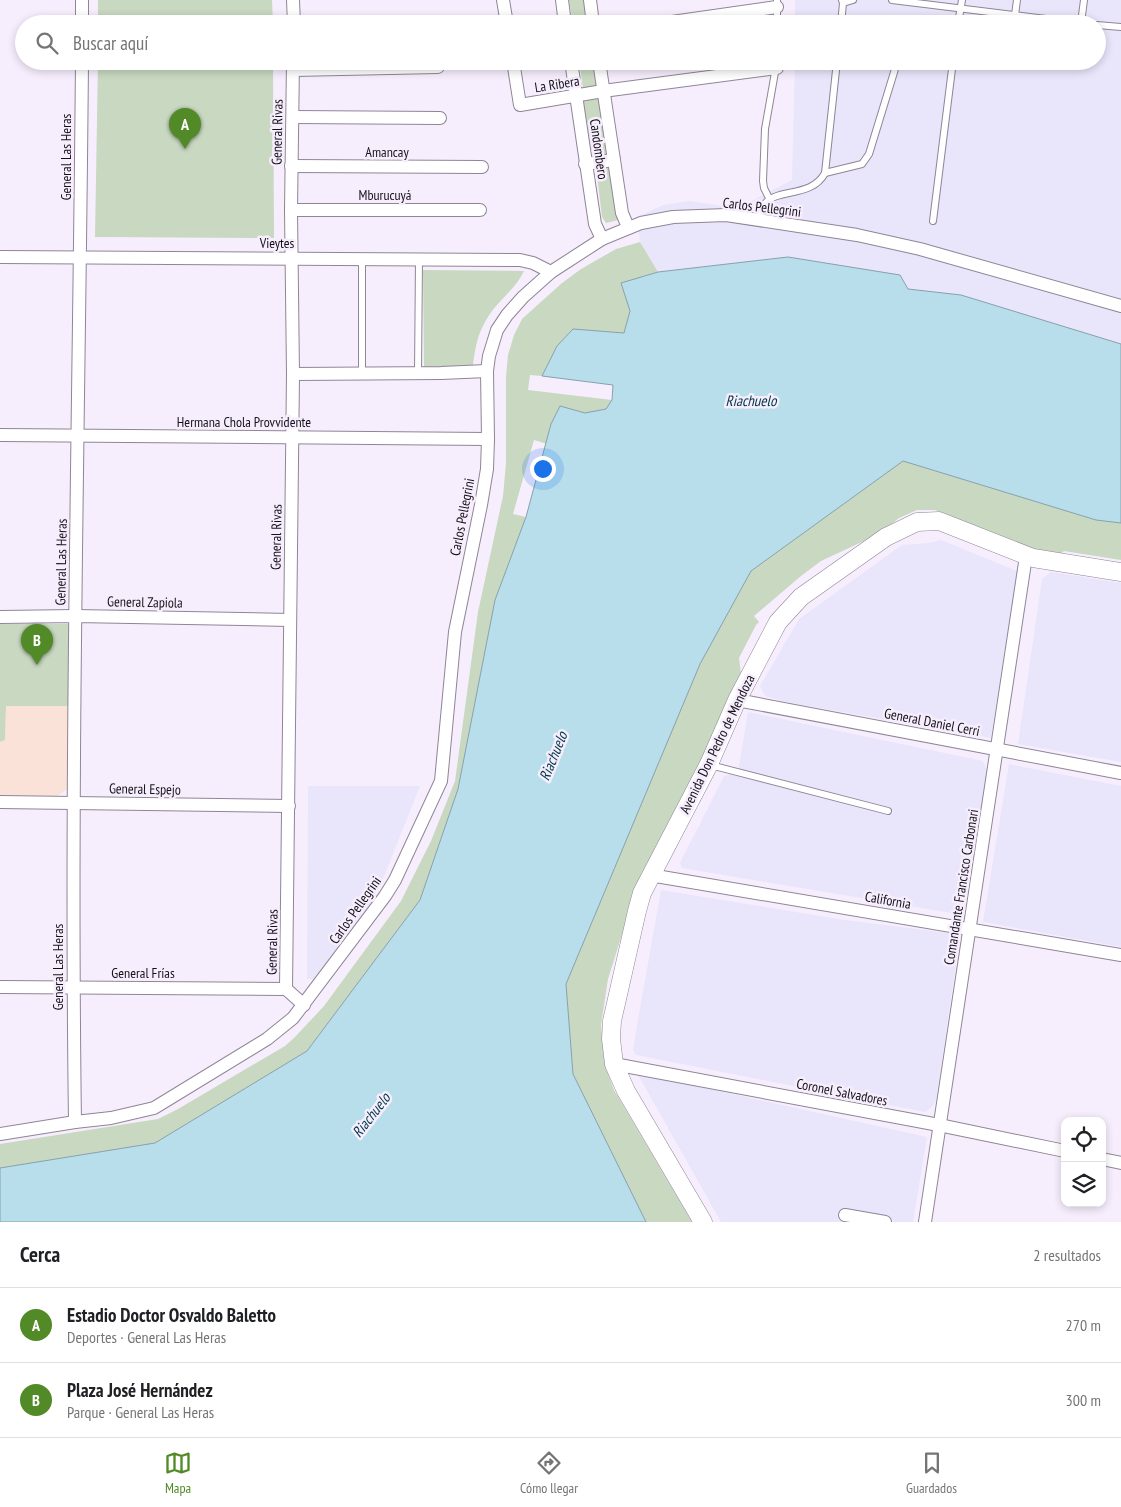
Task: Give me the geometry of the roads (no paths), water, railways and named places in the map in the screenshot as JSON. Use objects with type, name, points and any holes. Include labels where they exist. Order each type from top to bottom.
[{"type":"main road","name":"Avenida Don Pedro de Mendoza","points":[[703,1222],[631,1101],[614,1064],[611,1039],[612,1022],[637,911],[650,875],[709,764],[737,700],[775,628],[788,609],[800,597],[892,533],[917,522],[939,521],[1040,560],[1121,572]]},
{"type":"street","points":[[82,0],[82,15]]},
{"type":"street","points":[[293,0],[294,15]]},
{"type":"street","points":[[503,0],[506,15]]},
{"type":"street","points":[[562,0],[564,15]]},
{"type":"street","points":[[590,0],[592,15]]},
{"type":"street","points":[[712,15],[777,4]]},
{"type":"street","name":"General Las Heras","points":[[75,1122],[73,988],[74,802],[82,70]]},
{"type":"street","name":"General Rivas","points":[[293,70],[291,210],[293,374],[286,989],[304,1005]]},
{"type":"street","name":"La Ribera","points":[[514,70],[520,105],[744,70]]},
{"type":"street","name":"Candombero","points":[[572,70],[595,224],[602,239]]},
{"type":"street","name":"Candombero","points":[[600,70],[622,213],[628,228]]},
{"type":"street","points":[[292,118],[440,118]]},
{"type":"street","points":[[586,164],[614,160]]},
{"type":"street","name":"Amancay","points":[[291,166],[482,167]]},
{"type":"street","name":"Mburucuyá","points":[[291,210],[480,210]]},
{"type":"street","name":"Carlos Pellegrini","points":[[0,1134],[126,1116],[163,1104],[282,1028],[304,1005],[385,896],[395,880],[440,781],[455,632],[487,469],[487,371],[495,338],[507,315],[523,296],[551,272],[602,239],[628,228],[656,219],[726,215],[857,236],[920,249],[1121,306]]},
{"type":"street","name":"Vieytes","points":[[0,257],[520,260],[533,263],[551,272]]},
{"type":"street","points":[[293,374],[441,374],[487,371]]},
{"type":"street","name":"Hermana Chola Provvidente","points":[[0,435],[488,439]]},
{"type":"street","name":"Comandante Francisco Carbonari","points":[[925,1222],[1026,556]]},
{"type":"street","name":"General Zapiola","points":[[0,617],[76,616],[290,620]]},
{"type":"street","name":"General Daniel Cerri","points":[[737,700],[1121,773]]},
{"type":"street","name":"General Espejo","points":[[0,802],[289,806]]},
{"type":"street","name":"California","points":[[650,875],[1121,955]]},
{"type":"street","name":"General Frías","points":[[0,987],[286,989]]},
{"type":"street","name":"Coronel Salvadores","points":[[614,1064],[939,1125],[1061,1150]]},
{"type":"street","points":[[1106,1160],[1121,1162]]},
{"type":"street","points":[[845,1215],[885,1222]]},
{"type":"lane","points":[[841,15],[842,2],[854,0]]},
{"type":"lane","points":[[892,0],[1015,15],[1017,0]]},
{"type":"lane","points":[[960,15],[962,0]]},
{"type":"lane","points":[[1082,15],[1084,0]]},
{"type":"lane","points":[[1106,26],[1121,27]]},
{"type":"lane","points":[[770,200],[763,181],[765,130],[776,70]]},
{"type":"lane","points":[[759,220],[763,206],[770,200],[811,187],[817,184],[825,173],[836,70]]},
{"type":"lane","points":[[825,173],[856,166],[866,160],[895,70]]},
{"type":"lane","points":[[933,221],[951,70]]},
{"type":"lane","points":[[362,259],[362,374]]},
{"type":"lane","points":[[418,373],[419,259]]},
{"type":"lane","points":[[709,764],[888,811]]},
{"type":"water","name":"Riachuelo","points":[[788,257],[900,275],[908,289],[961,295],[1121,344],[1121,523],[1096,520],[903,461],[751,571],[700,664],[566,984],[573,1074],[646,1222],[0,1222],[0,1168],[155,1143],[307,1051],[420,900],[458,789],[495,600],[526,517],[551,424],[560,406],[585,413],[606,409],[612,400],[613,385],[542,376],[557,346],[573,329],[624,333],[630,311],[621,283],[658,272]]},
{"type":"place","name":"Estadio Doctor Osvaldo Baletto","points":[[185,149]]},
{"type":"place","name":"Plaza José Hernández","points":[[37,665]]}]
